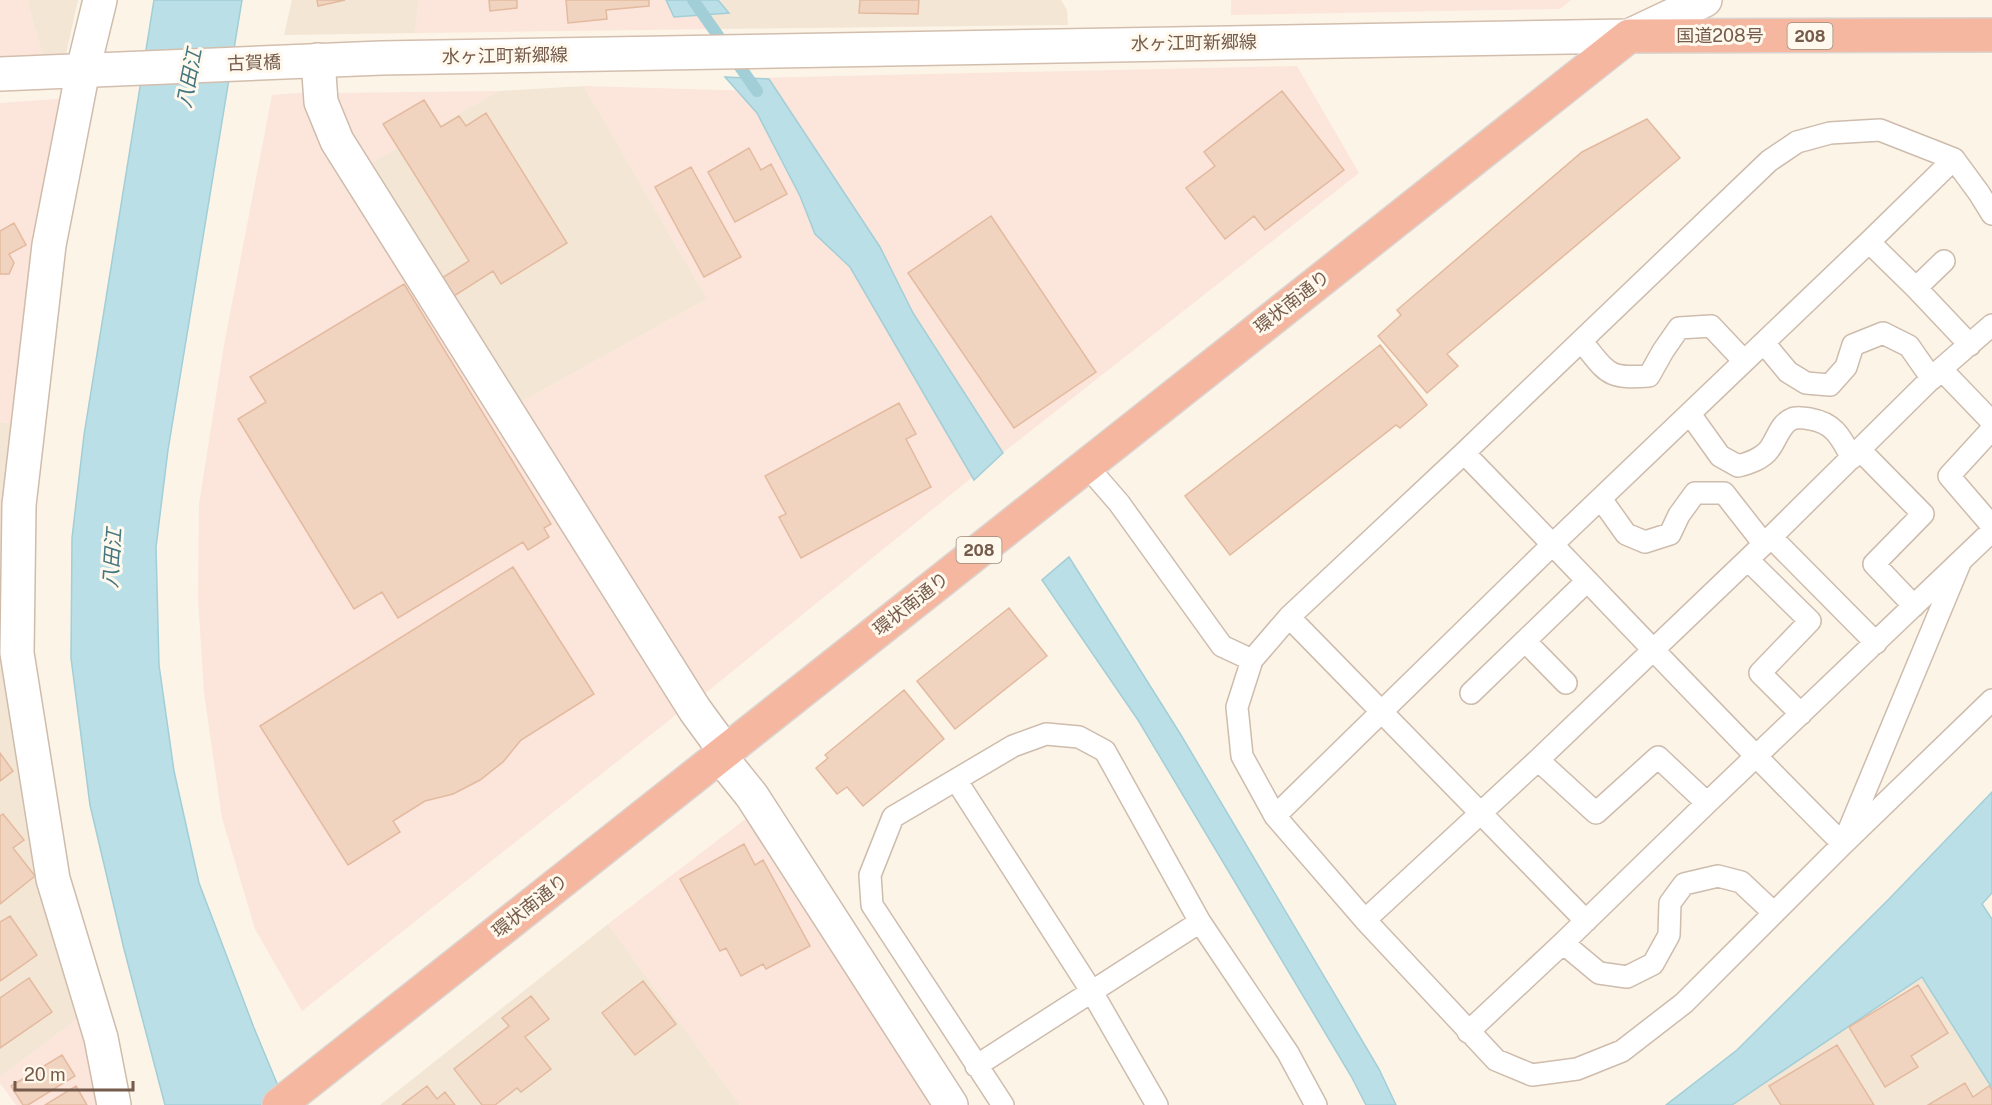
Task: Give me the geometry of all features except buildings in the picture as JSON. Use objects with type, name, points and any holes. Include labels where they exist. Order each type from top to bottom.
[{"type":"highway","name":"国道208号","points":[[1629,36],[1992,35]]},
{"type":"highway","name":"環状南通り","points":[[279,1105],[1629,36]]},
{"type":"street","points":[[100,0],[83,70],[49,245],[9,515],[17,653],[53,879],[101,1038],[114,1105]]},
{"type":"street","name":"環状南通り","points":[[1629,36],[1660,0]]},
{"type":"street","name":"環状南通り","points":[[1629,36],[1705,0]]},
{"type":"street","name":"水ヶ江町新郷線","points":[[318,60],[1629,36]]},
{"type":"street","points":[[318,60],[321,102],[336,141],[722,753],[951,1105]]},
{"type":"street","name":"古賀橋","points":[[83,70],[318,60]]},
{"type":"street","points":[[0,74],[83,70]]},
{"type":"lane","points":[[1992,214],[1980,193],[1954,159],[1881,130],[1830,132],[1797,142],[1769,161],[1582,342],[1288,617],[1252,660],[1237,707],[1242,756],[1275,816],[1365,920],[1468,1032],[1496,1060],[1532,1075],[1577,1069],[1622,1051],[1684,1003],[1842,844],[1992,700]]},
{"type":"lane","points":[[1275,816],[1553,544],[1954,159]]},
{"type":"lane","points":[[1869,242],[1970,345]]},
{"type":"lane","points":[[1916,288],[1944,261]]},
{"type":"lane","points":[[1365,920],[1538,760],[1768,541],[1936,374],[1992,325]]},
{"type":"lane","points":[[1582,342],[1608,373],[1627,378],[1649,376],[1679,328],[1711,326],[1744,362]]},
{"type":"lane","points":[[1764,343],[1788,372],[1806,383],[1830,385],[1846,367],[1853,345],[1883,333],[1909,346],[1936,374],[1992,422]]},
{"type":"lane","points":[[1690,414],[1720,456],[1738,466],[1761,458],[1769,451],[1782,428],[1791,419],[1807,418],[1823,422],[1834,429],[1856,454],[1923,514],[1874,564],[1914,606]]},
{"type":"lane","points":[[1992,429],[1949,476],[1992,526]]},
{"type":"lane","points":[[1464,453],[1755,757],[1842,844]]},
{"type":"lane","points":[[1086,465],[1119,503],[1222,646],[1252,660]]},
{"type":"lane","points":[[1602,499],[1626,534],[1644,542],[1670,534],[1679,515],[1695,493],[1724,493],[1768,541],[1876,644]]},
{"type":"lane","points":[[1468,1032],[1992,531]]},
{"type":"lane","points":[[1748,560],[1810,621],[1760,673],[1801,714]]},
{"type":"lane","points":[[1842,844],[1960,563]]},
{"type":"lane","points":[[1471,693],[1587,581]]},
{"type":"lane","points":[[1288,617],[1586,921]]},
{"type":"lane","points":[[1525,641],[1566,683]]},
{"type":"lane","points":[[1002,1105],[872,905],[870,875],[893,816],[1013,746],[1046,734],[1079,737],[1105,751],[1200,922],[1288,1053],[1316,1105]]},
{"type":"lane","points":[[1538,760],[1596,813],[1658,757],[1707,803]]},
{"type":"lane","points":[[956,780],[1092,992],[1156,1105]]},
{"type":"lane","points":[[1563,943],[1599,973],[1627,977],[1653,964],[1669,935],[1670,903],[1684,884],[1718,876],[1741,882],[1774,913]]},
{"type":"lane","points":[[976,1066],[1200,922]]},
{"type":"shaded area","points":[[0,0],[27,0],[43,57],[0,59]]},
{"type":"shaded area","points":[[27,0],[78,0],[66,54],[43,57]]},
{"type":"shaded area","points":[[292,0],[419,0],[415,33],[284,35]]},
{"type":"shaded area","points":[[419,0],[689,0],[716,29],[415,33]]},
{"type":"shaded area","points":[[689,0],[1061,0],[1067,10],[1068,25],[716,29]]},
{"type":"shaded area","points":[[1231,0],[1571,0],[1560,9],[1231,15]]},
{"type":"shaded area","points":[[1297,66],[1359,173],[986,466],[697,700],[512,407],[707,299],[584,86],[756,91],[748,78]]},
{"type":"shaded area","points":[[584,86],[707,299],[512,407],[363,167],[499,91]]},
{"type":"shaded area","points":[[499,91],[363,167],[342,135],[336,93]]},
{"type":"shaded area","points":[[310,92],[686,707],[302,1011],[255,929],[222,818],[204,693],[198,598],[199,504],[224,345],[272,95]]},
{"type":"shaded area","points":[[71,98],[13,423],[0,422],[0,103]]},
{"type":"shaded area","points":[[0,422],[13,423],[5,537],[81,1016],[0,1077]]},
{"type":"shaded area","points":[[752,814],[942,1105],[740,1105],[608,924]]},
{"type":"shaded area","points":[[608,924],[740,1105],[380,1105]]},
{"type":"shaded area","points":[[1922,977],[1992,1088],[1992,1105],[1732,1105]]},
{"type":"shaded area","points":[[81,1016],[101,1105],[16,1105],[0,1083],[0,1077]]},
{"type":"water","name":"八田江","points":[[154,0],[242,0],[168,450],[156,547],[159,665],[174,771],[199,883],[286,1105],[165,1105],[124,949],[90,805],[71,658],[72,538],[84,435]]},
{"type":"water","points":[[666,0],[718,0],[729,13],[674,17]]},
{"type":"water","points":[[725,77],[769,79],[880,247],[913,313],[1003,453],[974,480],[850,267],[815,234],[800,196],[757,113]]},
{"type":"water","points":[[1069,557],[1181,735],[1379,1069],[1396,1105],[1366,1105],[1351,1076],[1138,720],[1042,580]]},
{"type":"water","points":[[1992,792],[1992,893],[1982,904],[1992,919],[1992,1088],[1922,977],[1732,1105],[1666,1105],[1737,1050],[1889,899]]},
{"type":"waterway","points":[[693,0],[757,91]]}]
